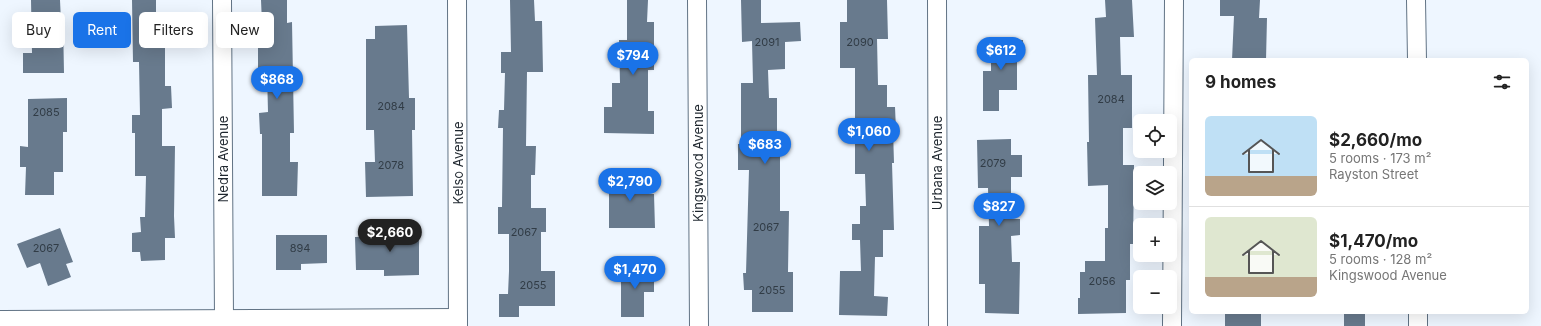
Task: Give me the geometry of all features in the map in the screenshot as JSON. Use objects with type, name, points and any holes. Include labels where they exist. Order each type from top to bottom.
[{"type":"street","name":"Nedra Avenue","points":[[222,0],[224,319]]},
{"type":"street","name":"Kelso Avenue","points":[[457,0],[458,322]]},
{"type":"street","name":"Kingswood Avenue","points":[[697,0],[699,326]]},
{"type":"street","name":"Urbana Avenue","points":[[937,0],[938,326]]},
{"type":"street","points":[[1172,326],[1174,0]]},
{"type":"street","points":[[1416,0],[1417,58]]},
{"type":"street","points":[[1418,314],[1418,326]]},
{"type":"street","points":[[0,320],[224,319],[458,322]]},
{"type":"building","points":[[31,0],[60,0],[61,12],[31,12]]},
{"type":"building","points":[[132,0],[156,0],[156,12],[139,12],[139,48],[165,48],[165,86],[171,86],[172,108],[162,109],[162,146],[175,146],[175,238],[165,238],[165,260],[141,261],[140,252],[132,252],[132,233],[141,232],[140,217],[145,217],[146,176],[135,176],[135,133],[132,133],[132,115],[140,115],[139,62],[133,62]]},
{"type":"building","points":[[261,0],[287,0],[287,23],[292,22],[294,133],[290,133],[290,162],[298,162],[297,196],[262,196],[262,134],[260,134],[259,113],[268,112],[267,72],[258,72],[258,48],[274,48],[274,12],[262,12]]},
{"type":"building","points":[[510,0],[534,0],[535,21],[542,21],[543,72],[527,72],[526,146],[536,146],[535,175],[531,175],[531,208],[546,208],[546,232],[541,232],[541,271],[555,271],[555,306],[519,306],[519,317],[499,317],[499,294],[508,294],[509,271],[509,234],[498,234],[498,207],[502,207],[503,128],[498,128],[499,110],[504,110],[505,73],[501,73],[501,52],[511,52]]},
{"type":"building","points":[[627,0],[648,0],[647,22],[654,22],[654,70],[648,70],[648,111],[654,111],[654,134],[604,133],[604,107],[612,107],[612,83],[620,83],[619,40],[627,40]]},
{"type":"building","points":[[741,0],[761,0],[761,23],[800,22],[801,41],[785,42],[785,69],[768,70],[769,98],[777,98],[777,144],[780,144],[780,211],[789,211],[788,272],[793,272],[793,312],[752,312],[752,290],[744,290],[743,273],[746,273],[749,170],[738,170],[738,144],[741,144],[741,83],[753,83],[752,41],[742,42]]},
{"type":"building","points":[[847,0],[887,0],[888,39],[877,39],[878,85],[887,85],[887,107],[895,107],[896,130],[893,130],[894,163],[892,163],[894,230],[883,230],[883,257],[875,257],[874,296],[888,297],[887,316],[839,315],[840,271],[861,271],[860,240],[852,240],[852,224],[860,224],[860,206],[866,206],[865,174],[855,174],[855,68],[840,68],[840,22],[847,22]]},
{"type":"building","points":[[1105,0],[1132,0],[1134,37],[1120,37],[1121,75],[1132,75],[1132,128],[1123,128],[1123,165],[1134,165],[1133,244],[1130,244],[1130,280],[1126,280],[1126,313],[1078,314],[1078,298],[1080,298],[1080,272],[1085,272],[1085,261],[1105,261],[1105,228],[1108,228],[1108,185],[1088,186],[1087,142],[1089,142],[1088,75],[1097,75],[1095,18],[1106,17]]},
{"type":"building","points":[[1220,0],[1260,0],[1259,18],[1267,18],[1266,58],[1232,58],[1234,16],[1220,16]]},
{"type":"building","points":[[407,25],[409,98],[415,98],[415,130],[412,130],[413,196],[366,197],[365,162],[375,162],[374,130],[366,130],[366,39],[375,39],[375,26]]},
{"type":"building","points":[[991,39],[1023,40],[1023,56],[1017,56],[1017,90],[999,90],[999,111],[983,111],[983,71],[991,71]]},
{"type":"building","points":[[32,48],[64,48],[64,73],[23,73],[23,53],[32,53]]},
{"type":"building","points":[[67,98],[67,132],[63,132],[63,172],[54,172],[54,195],[25,195],[26,167],[20,167],[20,146],[28,147],[28,99]]},
{"type":"building","points":[[1011,139],[1011,155],[1022,155],[1022,177],[1011,177],[1011,219],[1020,219],[1020,235],[1011,236],[1012,262],[1020,262],[1019,314],[985,313],[985,284],[979,284],[979,226],[989,226],[988,188],[978,188],[977,140]]},
{"type":"building","points":[[609,173],[647,173],[647,194],[654,194],[655,228],[609,228]]},
{"type":"building","points":[[419,227],[419,275],[384,276],[384,270],[356,270],[355,237],[391,236],[391,228]]},
{"type":"building","points":[[60,228],[73,262],[66,264],[71,277],[48,286],[40,263],[27,268],[17,244]]},
{"type":"building","points":[[276,235],[327,235],[327,263],[301,264],[301,270],[276,270]]},
{"type":"building","points":[[621,268],[654,268],[654,292],[644,292],[644,317],[621,317]]},
{"type":"building","points":[[1225,314],[1261,314],[1261,326],[1225,326]]},
{"type":"building","points":[[1344,314],[1365,314],[1365,326],[1344,326]]}]
